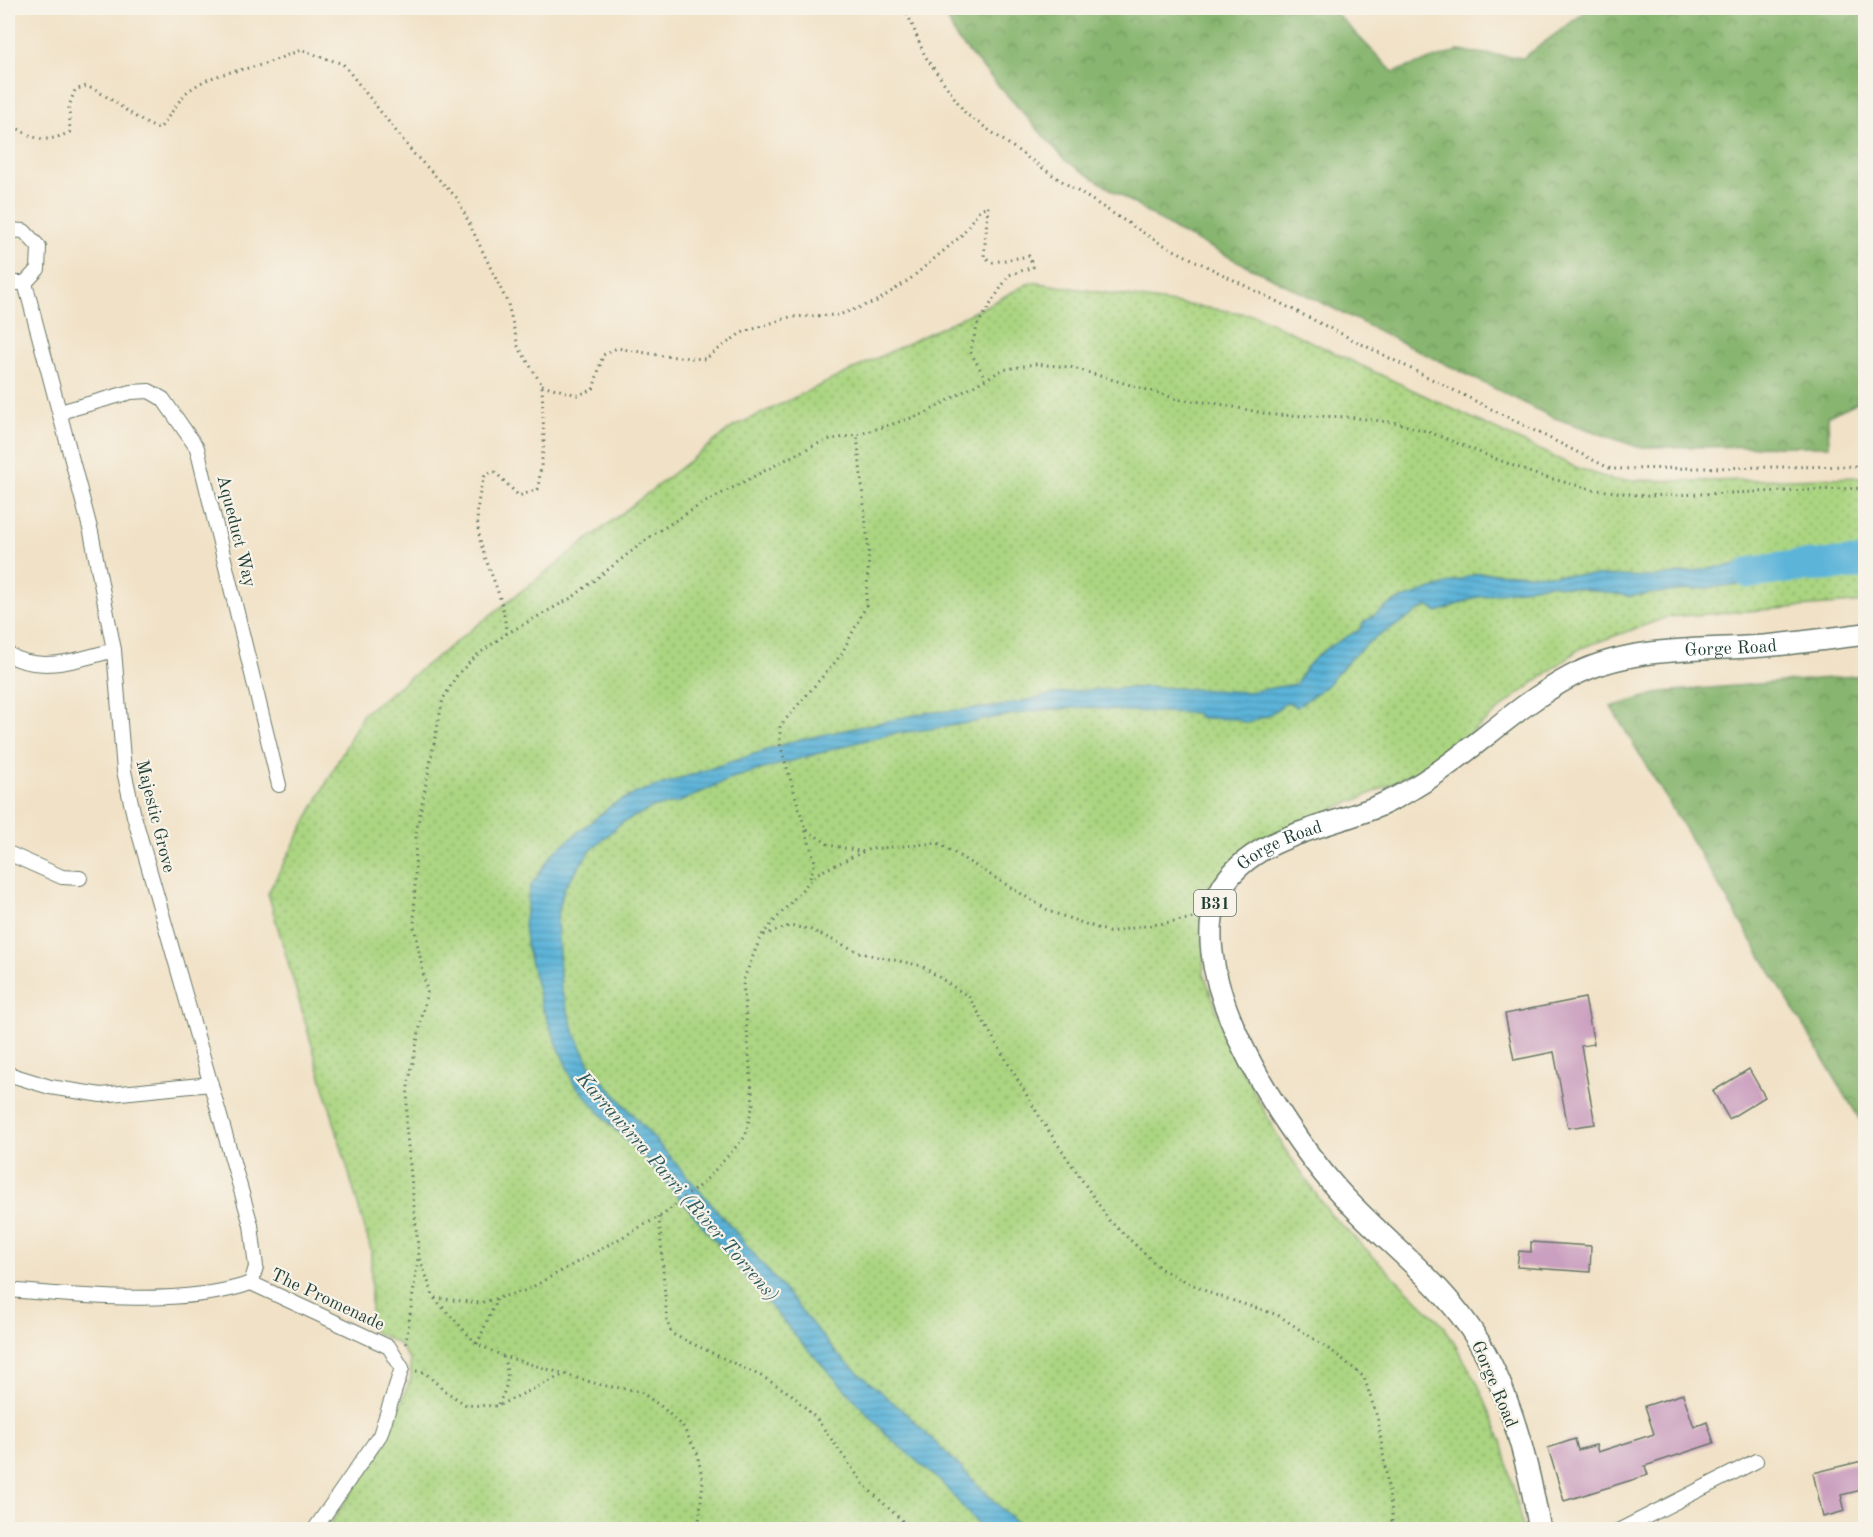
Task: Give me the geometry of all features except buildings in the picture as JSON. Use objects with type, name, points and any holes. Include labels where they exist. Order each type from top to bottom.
[{"type":"main road","name":"Gorge Road","points":[[1540,1530],[1523,1452],[1511,1414],[1481,1344],[1440,1288],[1368,1222],[1333,1185],[1274,1102],[1226,1009],[1214,972],[1210,939],[1217,896],[1228,879],[1250,858],[1275,844],[1347,819],[1405,794],[1449,766],[1552,688],[1585,669],[1613,660],[1656,652],[1764,646],[1866,634]]},
{"type":"street","points":[[8,230],[24,231],[39,247],[38,269],[25,282],[8,283]]},
{"type":"street","name":"Majestic Grove","points":[[25,282],[91,532],[114,650],[124,771],[251,1225],[256,1267],[250,1283]]},
{"type":"street","name":"Aqueduct Way","points":[[60,412],[131,392],[149,391],[163,399],[197,448],[279,785]]},
{"type":"street","points":[[8,654],[17,660],[51,663],[70,662],[114,650]]},
{"type":"street","points":[[8,853],[62,877],[80,878]]},
{"type":"street","points":[[8,1074],[50,1087],[101,1095],[211,1084]]},
{"type":"street","name":"The Promenade","points":[[8,1290],[130,1298],[229,1291],[250,1283],[390,1347],[402,1368]]},
{"type":"street","points":[[314,1530],[380,1435],[402,1368]]},
{"type":"street","points":[[1620,1530],[1756,1461]]},
{"type":"path","points":[[905,8],[925,56],[966,114],[1054,176],[1158,242],[1611,469],[1866,466]]},
{"type":"path","points":[[8,123],[33,138],[54,140],[70,132],[69,106],[75,90],[86,86],[113,99],[140,122],[159,129],[174,111],[184,93],[201,81],[259,66],[301,50],[343,64],[414,154],[457,198],[508,304],[518,346],[542,385],[544,444],[538,489],[519,496],[495,472],[485,475],[479,492],[476,517],[482,553],[505,612],[506,634]]},
{"type":"path","points":[[542,385],[577,395],[593,390],[603,355],[618,348],[664,356],[705,359],[741,333],[790,317],[839,315],[877,301],[909,280],[960,237],[980,209],[988,206],[984,257],[993,262],[1029,256],[1033,267],[1009,275],[978,324],[970,351],[985,379]]},
{"type":"path","points":[[567,1374],[497,1406],[466,1405],[424,1372],[402,1368],[419,1257],[406,1126],[408,1087],[427,992],[414,926],[416,833],[443,699],[456,675],[477,655],[506,634],[573,597],[651,537],[700,505],[800,452],[826,440],[857,435],[924,414],[1002,370],[1035,364],[1070,368],[1181,400],[1214,403],[1273,415],[1349,417],[1397,423],[1429,432],[1534,474],[1591,489],[1647,496],[1866,488]]},
{"type":"path","points":[[810,880],[814,862],[780,744],[780,726],[841,655],[866,606],[869,555],[857,435]]},
{"type":"path","points":[[806,829],[829,845],[864,852]]},
{"type":"path","points":[[434,1298],[480,1303],[527,1290],[664,1214],[704,1182],[745,1137],[753,1104],[743,981],[761,936],[816,874],[864,852],[938,843],[1051,912],[1109,932],[1212,916]]},
{"type":"path","points":[[761,936],[789,926],[809,929],[861,954],[922,966],[969,997],[1042,1121],[1109,1220],[1161,1269],[1212,1294],[1278,1315],[1336,1354],[1364,1377],[1378,1420],[1392,1513],[1392,1530]]},
{"type":"path","points":[[659,1217],[667,1322],[672,1334],[763,1377],[790,1394],[816,1418],[865,1486],[912,1530]]},
{"type":"path","points":[[419,1257],[434,1298],[477,1344],[503,1356],[601,1385],[639,1391],[662,1407],[683,1427],[697,1453],[703,1481],[699,1521],[694,1530]]},
{"type":"path","points":[[477,1344],[497,1298]]},
{"type":"path","points":[[497,1406],[508,1387],[508,1370],[503,1356]]},
{"type":"green space","points":[[943,8],[1331,8],[1393,72],[1458,51],[1523,58],[1585,12],[1584,8],[1865,8],[1865,399],[1828,416],[1829,446],[1638,447],[1552,417],[1177,231],[1066,161],[956,38]]},
{"type":"green space","points":[[1031,282],[1255,315],[1575,467],[1613,480],[1710,481],[1865,477],[1865,602],[1668,617],[1581,648],[1512,699],[1436,763],[1361,798],[1296,824],[1218,883],[1202,917],[1204,974],[1230,1047],[1284,1148],[1330,1214],[1444,1326],[1477,1382],[1502,1441],[1523,1529],[326,1529],[381,1452],[411,1378],[410,1361],[399,1344],[371,1330],[371,1250],[268,893],[363,714],[733,427],[992,303]]},
{"type":"green space","points":[[1866,675],[1865,1128],[1611,707],[1662,692]]},
{"type":"water","points":[[1804,554],[1779,580],[1630,596],[1549,584],[1474,598],[1438,612],[1427,606],[1372,640],[1353,656],[1326,686],[1297,707],[1288,702],[1267,716],[1246,723],[1237,719],[1201,718],[1196,713],[1121,711],[1086,707],[1031,711],[945,727],[891,734],[732,778],[680,802],[652,808],[620,824],[589,852],[564,888],[557,919],[561,989],[575,1034],[592,1068],[735,1231],[838,1355],[910,1417],[1022,1529],[982,1529],[942,1483],[891,1439],[799,1340],[649,1162],[610,1124],[573,1082],[542,1007],[527,948],[524,925],[530,887],[553,853],[612,805],[639,792],[794,741],[924,713],[995,707],[1070,691],[1153,687],[1248,692],[1296,684],[1316,657],[1361,629],[1363,623],[1394,602],[1479,573],[1656,577]]},
{"type":"waterway","name":"Karrawirra Parri (River Torrens)","points":[[1750,573],[1791,567],[1866,563]]}]
